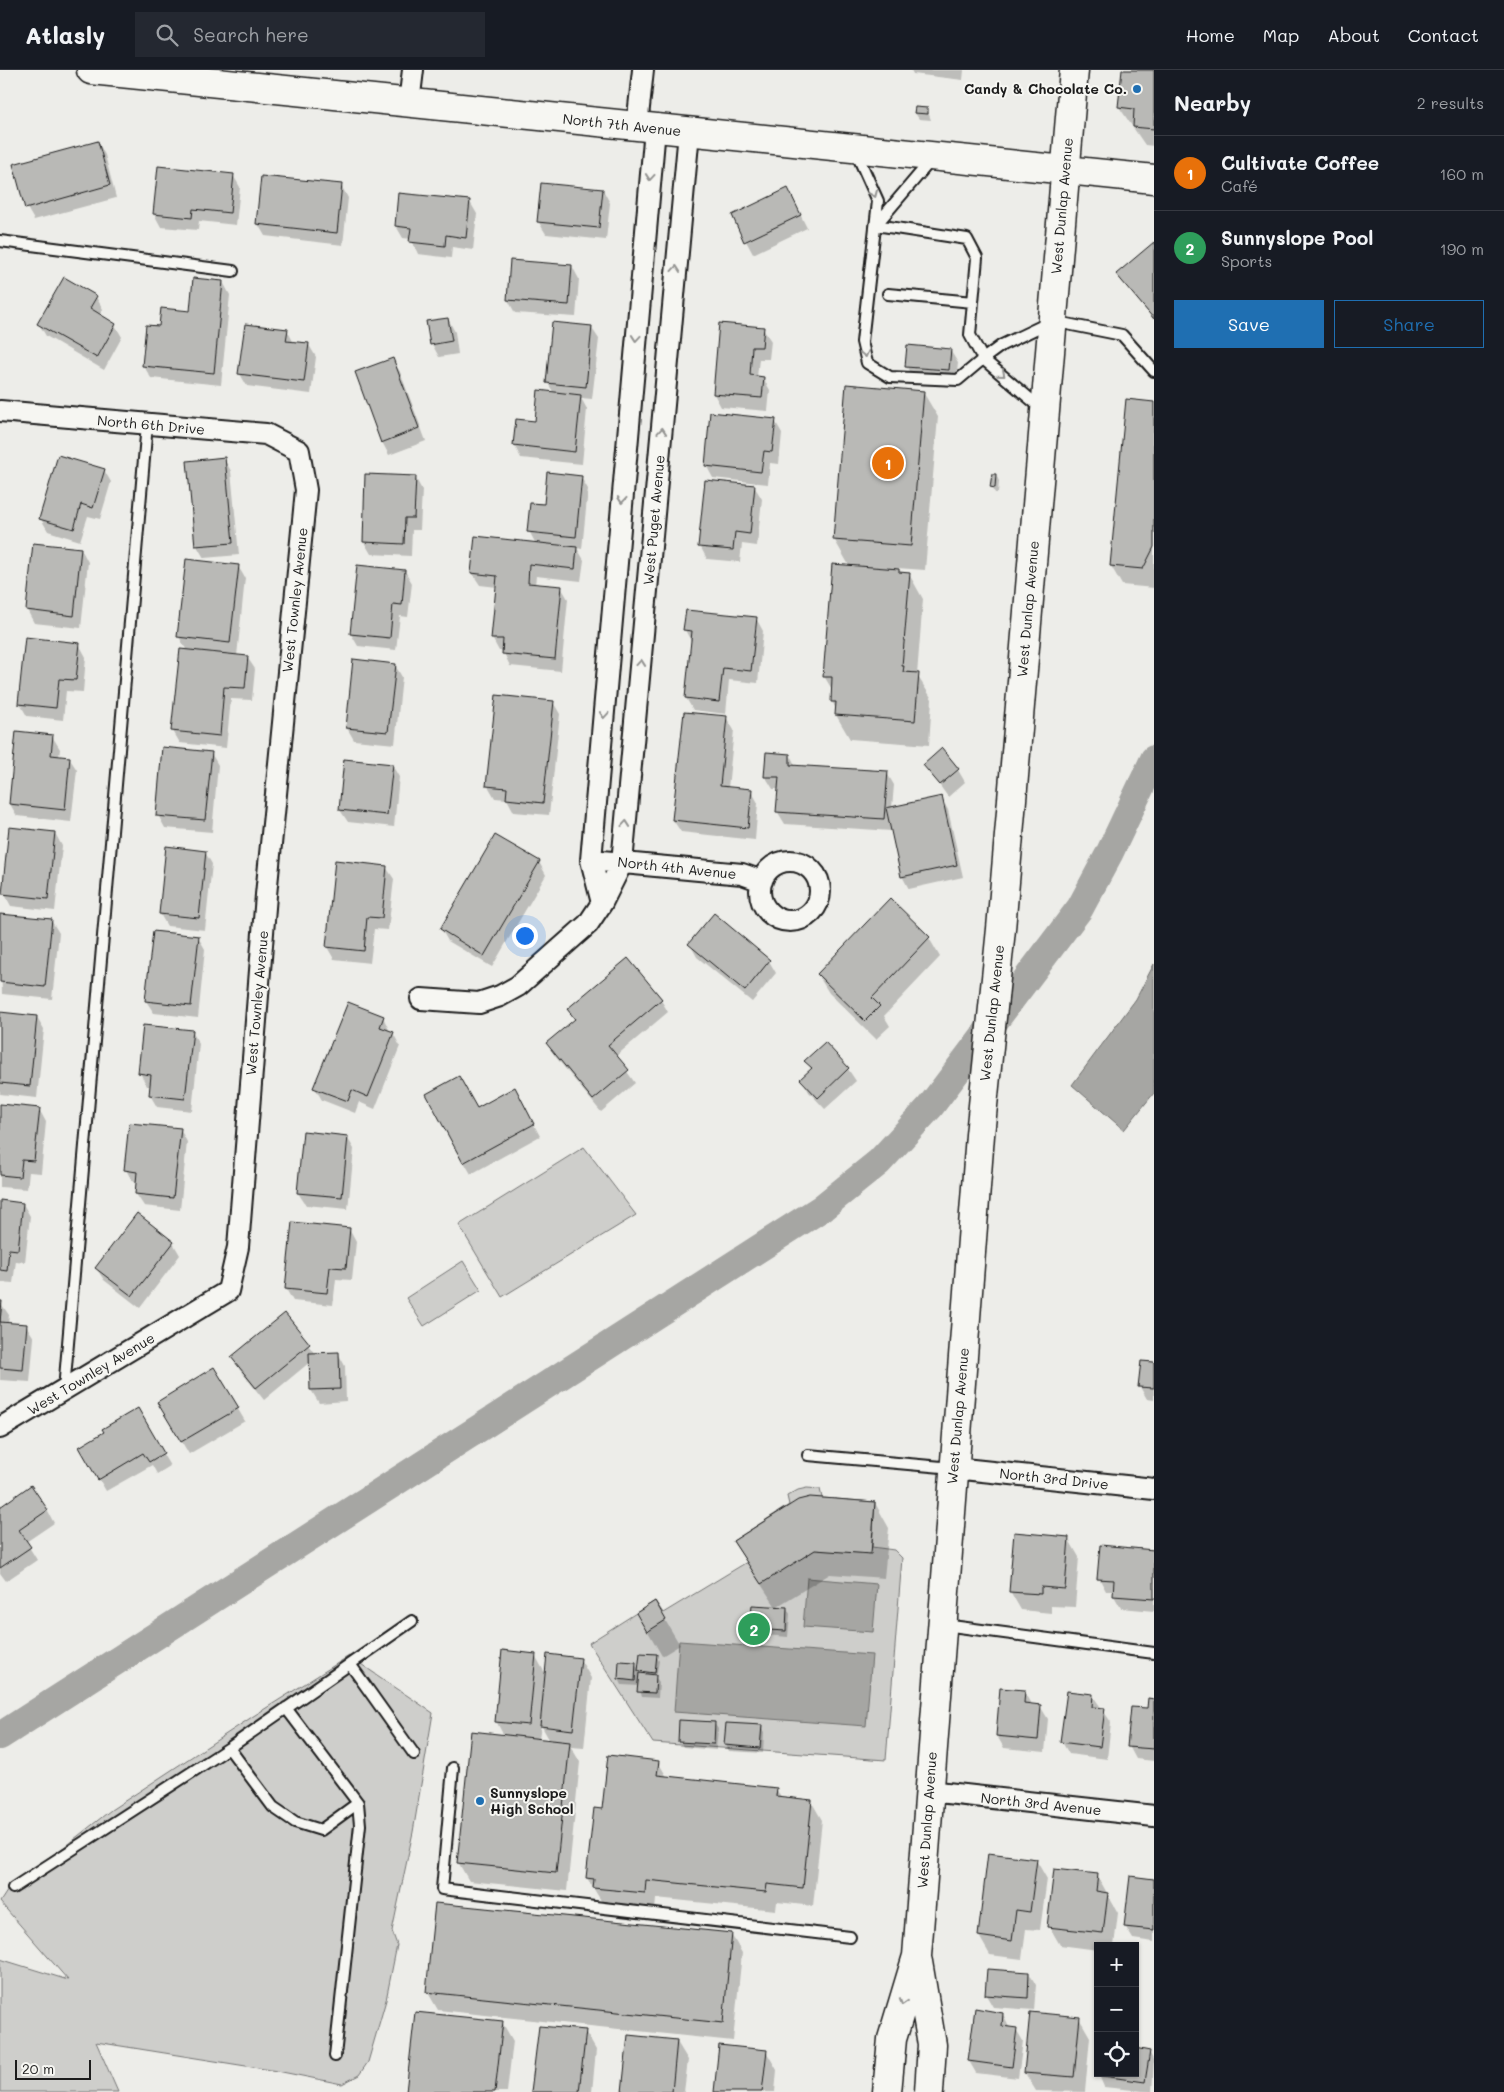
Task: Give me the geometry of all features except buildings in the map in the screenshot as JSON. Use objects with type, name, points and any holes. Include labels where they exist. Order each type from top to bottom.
[{"type":"main road","name":"North 7th Avenue","points":[[91,70],[192,75],[409,102],[689,132],[1154,178]]},
{"type":"main road","name":"West Dunlap Avenue","points":[[887,2092],[892,2038],[917,1956],[980,1135],[997,966],[1074,70]]},
{"type":"main road","name":"West Dunlap Avenue","points":[[917,1956],[932,2045],[929,2092]]},
{"type":"street","points":[[409,102],[413,70]]},
{"type":"street","points":[[602,903],[591,860],[611,634],[646,127],[643,70]]},
{"type":"street","name":"West Puget Avenue","points":[[421,999],[478,1003],[500,996],[518,986],[588,924],[602,903],[622,863],[689,132]]},
{"type":"street","name":"North 6th Drive","points":[[0,411],[266,434],[299,451]]},
{"type":"street","name":"West Townley Avenue","points":[[0,1428],[228,1291],[238,1247],[266,895],[306,490],[299,451]]},
{"type":"street","points":[[611,634],[643,638]]},
{"type":"street","name":"North 4th Avenue","points":[[591,860],[742,874],[762,882]]},
{"type":"street","name":"North 3rd Drive","points":[[954,1468],[1154,1489]]},
{"type":"street","name":"North 3rd Avenue","points":[[929,1791],[1154,1816]]},
{"type":"lane","points":[[855,149],[878,201],[862,342],[867,363],[890,378],[958,380],[1002,345],[1052,321],[1122,335],[1154,371]]},
{"type":"lane","points":[[876,225],[934,157]]},
{"type":"lane","points":[[876,225],[967,239],[978,258],[970,335],[983,359],[1044,411]]},
{"type":"lane","points":[[0,241],[233,271]]},
{"type":"lane","points":[[888,294],[973,302]]},
{"type":"lane","points":[[64,1390],[148,424]]},
{"type":"lane","points":[[808,1455],[954,1468]]},
{"type":"lane","points":[[13,1888],[228,1748],[412,1621]]},
{"type":"lane","points":[[941,1624],[1154,1652]]},
{"type":"lane","points":[[350,1664],[414,1754]]},
{"type":"lane","points":[[286,1708],[358,1803],[360,1825],[335,2056]]},
{"type":"lane","points":[[228,1748],[273,1807],[295,1822],[321,1830],[358,1803]]},
{"type":"lane","points":[[453,1768],[442,1889],[850,1937]]},
{"type":"shaded area","points":[[1154,964],[1154,1093],[1124,1130],[1072,1085],[1136,999]]},
{"type":"shaded area","points":[[584,1147],[636,1215],[502,1297],[459,1225]]},
{"type":"shaded area","points":[[463,1261],[481,1290],[424,1326],[406,1298]]},
{"type":"shaded area","points":[[807,1488],[820,1489],[822,1498],[875,1502],[872,1547],[894,1550],[902,1558],[886,1760],[653,1743],[589,1643],[655,1601],[663,1613],[747,1562],[733,1541],[789,1505],[787,1496]]},
{"type":"shaded area","points":[[807,1578],[877,1584],[873,1632],[803,1627]]},
{"type":"shaded area","points":[[679,1641],[872,1655],[866,1726],[674,1712]]},
{"type":"shaded area","points":[[349,1656],[433,1713],[413,1832],[392,1931],[397,1945],[386,2000],[368,2062],[359,2075],[342,2084],[277,2071],[96,2042],[118,2092],[0,2092],[0,1959],[68,1980],[0,1902],[13,1882],[64,1847],[111,1810],[255,1715]]},
{"type":"waterway","points":[[0,1736],[822,1208],[879,1162],[930,1107],[1080,908],[1109,854],[1154,759]]},
{"type":"place","name":"Candy & Chocolate Co.","points":[[1137,89]]},
{"type":"place","name":"Cultivate Coffee","points":[[888,463]]},
{"type":"place","name":"Sunnyslope Pool","points":[[754,1629]]},
{"type":"place","name":"Sunnyslope High School","points":[[480,1801]]}]
